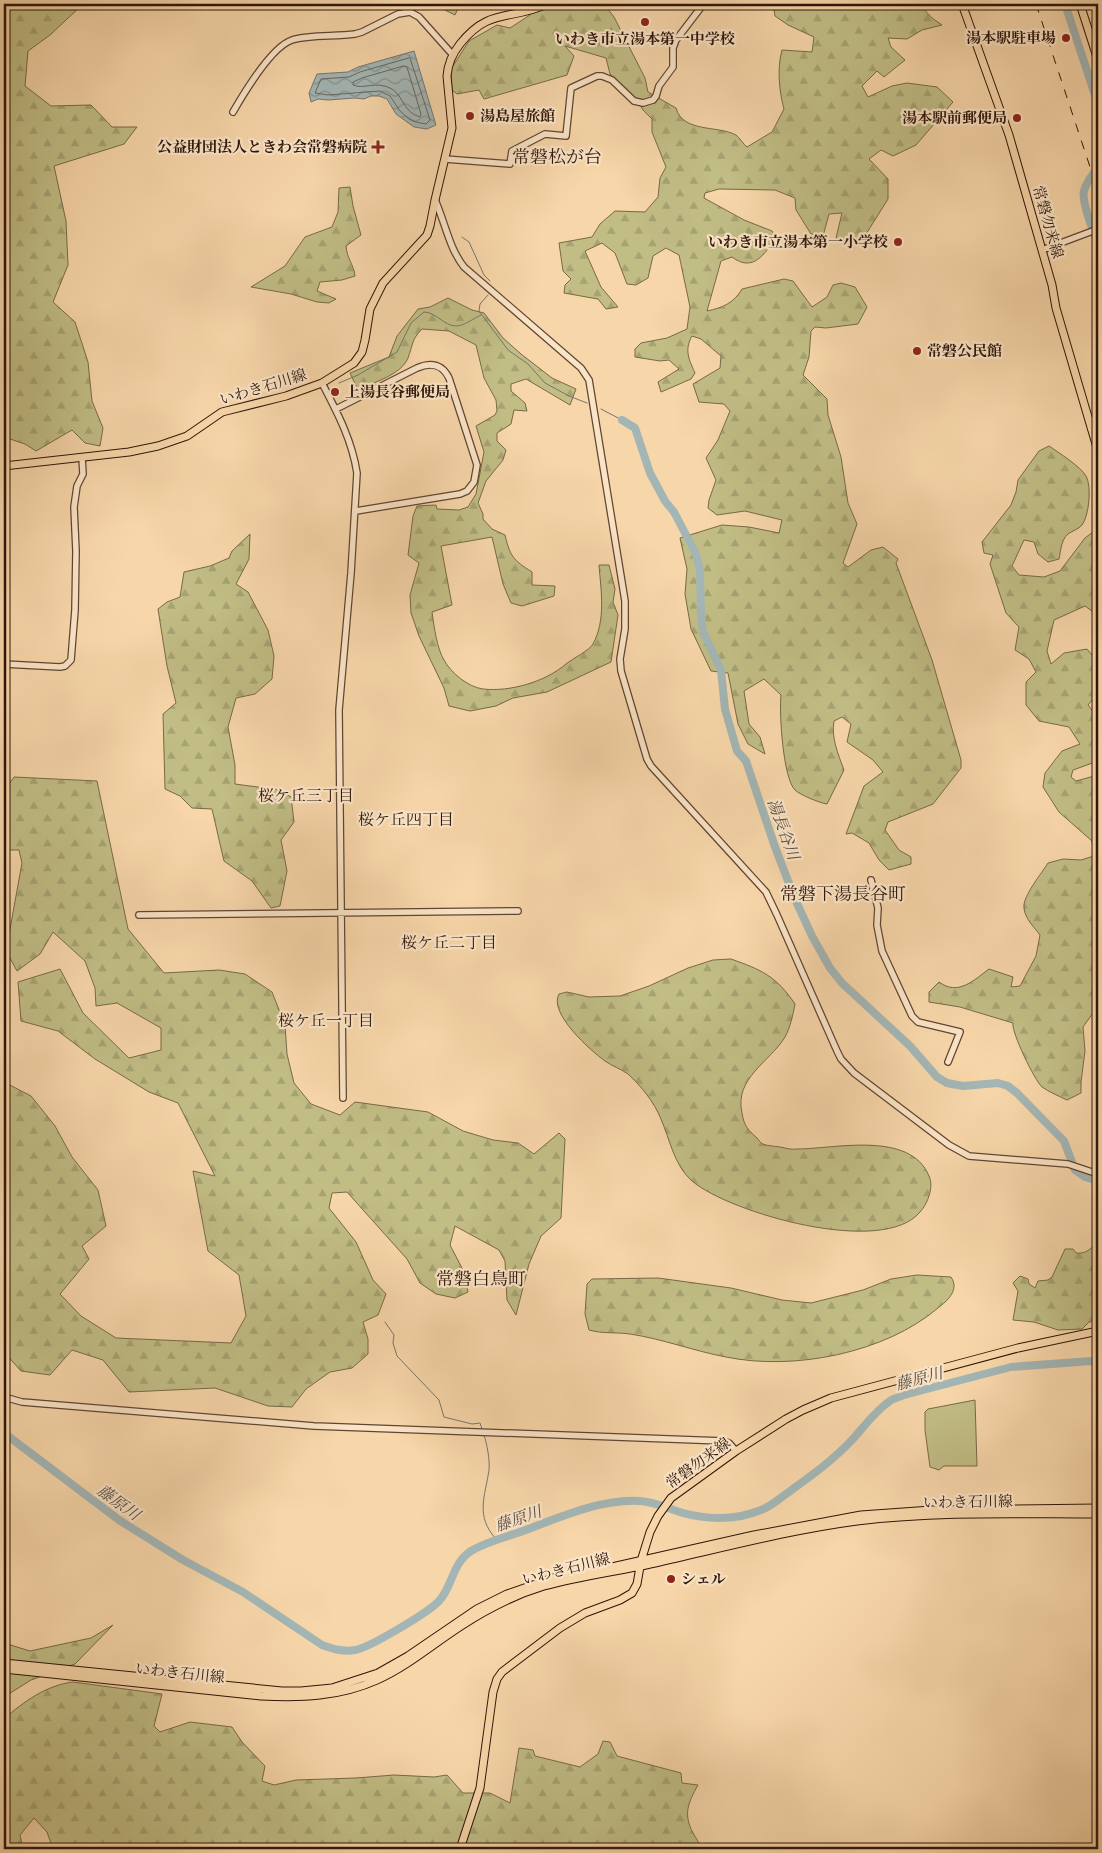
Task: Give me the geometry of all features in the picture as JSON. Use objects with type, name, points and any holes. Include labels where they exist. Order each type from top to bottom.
[{"type":"main road","name":"いわき石川線","points":[[4,466],[140,450],[177,441],[222,412],[286,396],[322,383],[354,363],[362,352],[366,340],[368,317],[372,302],[383,283],[427,235],[430,226],[452,128],[447,76],[452,54],[469,32],[481,23],[547,4]]},
{"type":"main road","name":"常磐勿来線","points":[[962,4],[1003,117],[1098,451]]},
{"type":"main road","points":[[1080,4],[1098,60]]},
{"type":"main road","name":"常磐勿来線","points":[[460,1849],[480,1788],[493,1692],[497,1679],[508,1667],[574,1618],[620,1600],[632,1593],[637,1584],[640,1563],[650,1532],[658,1516],[672,1498],[736,1452],[803,1410],[831,1398],[1018,1348],[1098,1332]]},
{"type":"main road","name":"いわき石川線","points":[[4,1669],[260,1696],[301,1698],[337,1693],[368,1684],[403,1667],[460,1627],[505,1600],[557,1583],[746,1536],[862,1515],[931,1510],[1098,1508]]},
{"type":"main road","name":"いわき石川線","points":[[4,1663],[282,1691],[325,1689],[346,1685],[378,1673],[408,1656],[458,1620],[507,1594],[553,1578],[856,1521],[928,1516],[1098,1514]]},
{"type":"street","points":[[445,159],[510,164],[512,150],[545,134],[566,136],[571,88],[597,76],[607,77],[612,80],[634,101],[643,103],[653,100],[659,86],[673,68],[673,48],[676,40],[702,6]]},
{"type":"street","points":[[233,112],[246,88],[278,49],[291,41],[354,34],[398,14],[410,12],[419,17],[452,54]]},
{"type":"street","points":[[435,200],[459,261],[581,368],[589,380],[625,601],[625,629],[620,659],[622,678],[647,758],[651,766],[766,892],[841,1060],[877,1091],[959,1152],[982,1159],[1068,1164],[1098,1174]]},
{"type":"street","points":[[1042,250],[1098,229]]},
{"type":"street","points":[[336,409],[417,368],[425,365],[436,365],[446,372],[449,378],[477,464],[474,482],[467,491],[460,494],[356,511]]},
{"type":"street","points":[[322,383],[347,434],[355,459],[358,486],[339,710],[343,1098]]},
{"type":"street","points":[[4,664],[60,667],[65,666],[71,660],[75,605],[76,551],[74,507],[77,486],[83,474],[82,457]]},
{"type":"street","points":[[871,880],[878,908],[877,925],[882,952],[910,1012],[918,1022],[960,1032],[948,1062]]},
{"type":"street","points":[[139,915],[518,911]]},
{"type":"street","points":[[4,1397],[22,1402],[284,1424],[723,1441],[729,1443],[736,1452]]},
{"type":"green space","points":[[4,4],[80,4],[81,6],[50,35],[28,51],[25,86],[51,106],[91,105],[112,127],[137,127],[124,144],[54,166],[66,221],[68,265],[53,302],[75,322],[88,362],[92,401],[103,428],[100,446],[85,443],[72,430],[36,451],[25,444],[4,437]]},
{"type":"green space","points":[[437,4],[460,4],[455,15]]},
{"type":"green space","points":[[496,4],[604,4],[614,17],[645,78],[648,92],[676,108],[680,116],[693,125],[736,135],[747,147],[772,132],[784,109],[779,80],[782,50],[812,52],[814,37],[788,25],[775,16],[773,4],[919,4],[932,18],[942,25],[922,30],[907,39],[888,38],[891,47],[905,60],[884,77],[877,71],[862,86],[868,97],[892,86],[907,83],[937,87],[953,102],[916,145],[893,156],[881,150],[869,159],[888,179],[888,199],[861,242],[850,247],[836,238],[842,213],[829,214],[823,236],[811,234],[796,210],[795,198],[775,190],[719,189],[705,193],[704,198],[744,220],[772,231],[776,237],[763,255],[752,262],[746,263],[732,257],[721,261],[707,311],[727,304],[742,289],[784,279],[793,281],[812,307],[827,297],[833,285],[841,283],[855,287],[867,307],[858,324],[826,328],[815,327],[811,331],[809,357],[803,375],[827,399],[828,415],[841,457],[848,503],[857,524],[843,563],[848,567],[871,550],[883,547],[898,559],[896,563],[932,660],[961,760],[961,768],[933,804],[888,822],[885,830],[899,850],[911,857],[911,864],[889,870],[879,860],[869,843],[852,833],[846,834],[864,786],[883,772],[873,760],[847,742],[851,724],[842,717],[834,721],[834,739],[844,770],[827,804],[815,800],[795,790],[787,773],[783,745],[781,695],[764,679],[744,691],[749,724],[760,737],[765,754],[748,744],[738,724],[728,673],[711,671],[691,629],[685,594],[687,569],[680,538],[722,525],[749,527],[779,533],[782,520],[745,511],[717,515],[708,508],[716,480],[706,458],[718,440],[730,411],[724,404],[699,402],[693,384],[720,368],[721,356],[701,339],[692,336],[688,350],[689,359],[695,373],[691,379],[661,392],[658,382],[679,369],[669,360],[660,361],[635,357],[635,349],[641,343],[667,338],[687,329],[690,307],[679,255],[666,248],[653,256],[648,278],[636,285],[627,284],[615,253],[602,243],[585,251],[601,287],[618,307],[606,309],[598,299],[564,293],[565,285],[571,279],[563,271],[559,243],[592,237],[600,224],[615,211],[645,212],[658,197],[660,178],[666,167],[652,132],[652,119],[643,110],[635,97],[610,74],[606,58],[565,46],[574,56],[567,75],[484,99],[479,90],[457,94],[452,90],[451,69],[469,41],[497,25],[510,28],[530,15],[519,6]]},
{"type":"green space","points":[[350,187],[361,235],[346,246],[355,276],[342,280],[320,282],[317,291],[336,299],[329,303],[317,302],[291,294],[251,287],[285,266],[305,237],[332,227],[338,212],[339,188]]},
{"type":"green space","points":[[448,298],[472,310],[484,313],[503,338],[521,354],[552,378],[576,389],[570,405],[526,379],[511,384],[511,391],[525,403],[527,411],[514,410],[511,424],[497,433],[497,441],[506,450],[503,460],[486,481],[478,503],[483,519],[492,529],[505,535],[513,557],[532,572],[532,585],[555,586],[554,596],[522,606],[511,603],[503,584],[492,537],[441,546],[452,605],[432,612],[438,644],[444,660],[461,679],[477,688],[493,690],[516,687],[538,681],[558,670],[585,652],[593,644],[597,635],[602,605],[599,565],[609,565],[615,589],[613,602],[618,615],[611,662],[547,692],[513,698],[496,706],[470,711],[449,706],[444,688],[419,636],[411,613],[410,595],[419,563],[408,555],[413,516],[417,506],[436,505],[437,509],[459,510],[468,507],[476,494],[484,452],[476,426],[495,415],[497,411],[496,400],[484,378],[476,345],[449,331],[422,329],[414,340],[408,358],[399,369],[358,390],[350,373],[389,357],[397,336],[418,309],[430,307]]},
{"type":"green space","points":[[1049,446],[1074,464],[1086,476],[1089,494],[1086,515],[1081,526],[1068,534],[1064,539],[1059,559],[1048,562],[1038,554],[1034,542],[1024,540],[1012,566],[1019,575],[1044,577],[1060,571],[1085,538],[1098,528],[1098,613],[1096,614],[1085,606],[1054,620],[1047,651],[1051,664],[1064,653],[1087,649],[1098,662],[1098,693],[1088,705],[1098,718],[1098,761],[1073,770],[1071,777],[1076,781],[1098,775],[1098,1002],[1083,1027],[1085,1051],[1081,1093],[1067,1100],[1045,1089],[1039,1083],[1019,1046],[1013,1023],[960,1007],[929,1002],[929,992],[939,982],[953,988],[959,987],[971,982],[989,969],[1013,977],[1011,987],[1020,986],[1036,956],[1040,935],[1028,920],[1025,912],[1024,903],[1029,892],[1048,863],[1063,859],[1081,860],[1094,856],[1092,841],[1059,812],[1043,787],[1045,773],[1062,751],[1080,744],[1069,727],[1039,721],[1026,705],[1026,682],[1036,672],[1029,659],[1015,650],[1019,627],[1006,613],[990,564],[993,555],[984,553],[982,542],[1011,505],[1018,480],[1039,451]]},
{"type":"green space","points":[[250,534],[249,559],[236,584],[248,592],[268,630],[274,656],[272,679],[255,694],[236,698],[228,727],[235,765],[235,784],[280,790],[291,797],[294,822],[281,840],[287,871],[280,906],[271,908],[252,881],[224,861],[212,809],[192,808],[180,796],[165,789],[163,714],[176,703],[167,666],[158,609],[167,602],[180,597],[184,572],[210,566],[229,558],[232,551]]},
{"type":"green space","points":[[14,777],[97,781],[128,929],[164,973],[219,970],[245,974],[272,992],[285,1025],[287,1054],[294,1083],[311,1104],[340,1115],[355,1102],[428,1112],[463,1131],[493,1140],[518,1143],[534,1154],[559,1133],[565,1139],[561,1218],[541,1236],[529,1264],[516,1315],[507,1300],[505,1261],[499,1250],[455,1226],[450,1245],[464,1272],[468,1292],[455,1298],[436,1294],[420,1283],[407,1259],[347,1192],[332,1193],[329,1208],[356,1242],[373,1280],[386,1294],[378,1315],[363,1322],[368,1339],[368,1354],[352,1368],[330,1372],[306,1389],[292,1407],[268,1406],[215,1388],[129,1392],[103,1360],[72,1350],[50,1375],[21,1371],[4,1352],[4,1082],[31,1096],[55,1126],[72,1157],[98,1190],[106,1226],[82,1246],[89,1259],[60,1294],[81,1316],[116,1338],[231,1343],[246,1316],[239,1275],[208,1251],[193,1171],[215,1176],[178,1103],[149,1092],[95,1059],[58,1031],[21,1021],[18,982],[60,969],[83,1013],[129,1058],[161,1050],[161,1028],[117,1003],[96,1006],[95,988],[85,961],[53,932],[40,954],[17,971],[6,951],[22,863],[19,850],[4,850],[4,791]]},
{"type":"green space","points":[[731,959],[768,975],[775,980],[795,1004],[785,1037],[755,1071],[743,1090],[741,1101],[745,1125],[762,1144],[767,1145],[791,1149],[870,1145],[889,1147],[906,1152],[919,1162],[930,1180],[929,1195],[920,1212],[901,1225],[874,1231],[842,1230],[806,1225],[771,1217],[738,1206],[711,1193],[692,1181],[681,1168],[658,1113],[643,1089],[628,1074],[605,1061],[581,1040],[565,1021],[557,1002],[559,994],[567,992],[589,997],[620,996],[649,986],[688,968],[713,960]]},
{"type":"green space","points":[[1098,1243],[1098,1321],[1089,1322],[1082,1329],[1058,1330],[1034,1322],[1013,1320],[1018,1291],[1013,1283],[1020,1276],[1028,1279],[1029,1284],[1035,1288],[1038,1281],[1048,1280],[1052,1277],[1065,1249],[1073,1249],[1076,1253],[1082,1253],[1089,1250]]},
{"type":"green space","points":[[917,1275],[951,1277],[954,1286],[951,1295],[942,1305],[916,1324],[892,1337],[838,1355],[809,1360],[752,1361],[726,1357],[642,1336],[589,1330],[585,1314],[587,1284],[592,1279],[658,1278],[731,1288],[782,1300],[811,1303],[863,1290],[891,1279]]},
{"type":"green space","points":[[975,1400],[977,1466],[944,1466],[939,1470],[930,1467],[925,1430],[925,1412],[928,1409]]},
{"type":"green space","points":[[113,1625],[75,1664],[31,1680],[4,1697],[4,1643],[30,1651],[91,1638]]},
{"type":"green space","points":[[73,1682],[162,1694],[154,1726],[160,1732],[190,1722],[232,1727],[242,1742],[265,1766],[262,1781],[274,1785],[296,1780],[394,1775],[434,1777],[447,1775],[463,1793],[490,1793],[510,1803],[519,1748],[533,1750],[535,1756],[580,1767],[598,1754],[603,1741],[610,1742],[617,1756],[681,1773],[682,1783],[698,1785],[689,1803],[688,1820],[699,1844],[704,1849],[53,1849],[47,1832],[34,1818],[20,1835],[23,1849],[4,1849],[4,1719],[36,1695],[54,1687]]},
{"type":"water","points":[[414,51],[436,125],[427,129],[414,127],[396,114],[387,99],[379,96],[371,96],[364,99],[318,99],[311,102],[309,93],[317,74],[348,72],[358,67]]},
{"type":"waterway","points":[[1065,4],[1098,104]]},
{"type":"waterway","points":[[1098,167],[1086,184],[1084,191],[1084,202],[1098,244]]},
{"type":"waterway","points":[[462,237],[469,242],[484,275],[490,281]]},
{"type":"waterway","points":[[488,295],[480,304],[479,311],[508,350],[528,364],[545,383],[587,403]]},
{"type":"waterway","points":[[339,383],[358,375],[397,352],[411,323],[424,312],[456,326],[481,315]]},
{"type":"waterway","points":[[601,409],[622,420]]},
{"type":"waterway","name":"湯長谷川","points":[[622,420],[635,428],[650,473],[665,501],[674,512],[696,554],[700,570],[703,632],[721,670],[725,709],[737,751],[746,761],[795,899],[812,936],[830,968],[842,983],[910,1046],[937,1077],[947,1083],[963,1086],[998,1083],[1008,1086],[1064,1141],[1075,1170],[1085,1177],[1098,1181]]},
{"type":"waterway","points":[[385,1322],[394,1335],[393,1343],[397,1356],[439,1400],[444,1417],[472,1424],[480,1423],[482,1429]]},
{"type":"waterway","name":"藤原川","points":[[4,1433],[119,1520],[183,1560],[243,1592],[322,1645],[338,1650],[351,1651],[385,1637],[433,1606],[444,1595],[456,1568],[465,1556],[478,1547],[493,1541],[584,1509],[626,1501],[652,1503],[702,1517],[742,1516],[771,1505],[828,1463],[879,1410],[893,1399],[1011,1367],[1091,1361],[1098,1363]]},
{"type":"waterway","points":[[484,1435],[488,1452],[489,1470],[483,1506],[485,1522],[496,1539]]},
{"type":"railway","points":[[1036,4],[1098,191]]},
{"type":"place","name":"いわき市立湯本第一中学校","points":[[645,22]]},
{"type":"place","name":"湯本駅駐車場","points":[[1066,38]]},
{"type":"place","name":"湯島屋旅館","points":[[470,116]]},
{"type":"place","name":"湯本駅前郵便局","points":[[1017,118]]},
{"type":"place","name":"公益財団法人ときわ会常磐病院","points":[[378,147]]},
{"type":"place","name":"いわき市立湯本第一小学校","points":[[898,242]]},
{"type":"place","name":"常磐公民館","points":[[917,351]]},
{"type":"place","name":"上湯長谷郵便局","points":[[335,392]]},
{"type":"place","name":"シェル","points":[[671,1579]]},
{"type":"district","name":"常磐松が台","points":[[557,157]]},
{"type":"district","name":"桜ケ丘三丁目","points":[[306,795]]},
{"type":"district","name":"桜ケ丘四丁目","points":[[406,819]]},
{"type":"district","name":"常磐下湯長谷町","points":[[843,894]]},
{"type":"district","name":"桜ケ丘二丁目","points":[[449,942]]},
{"type":"district","name":"桜ケ丘一丁目","points":[[326,1020]]},
{"type":"district","name":"常磐白鳥町","points":[[481,1279]]}]
